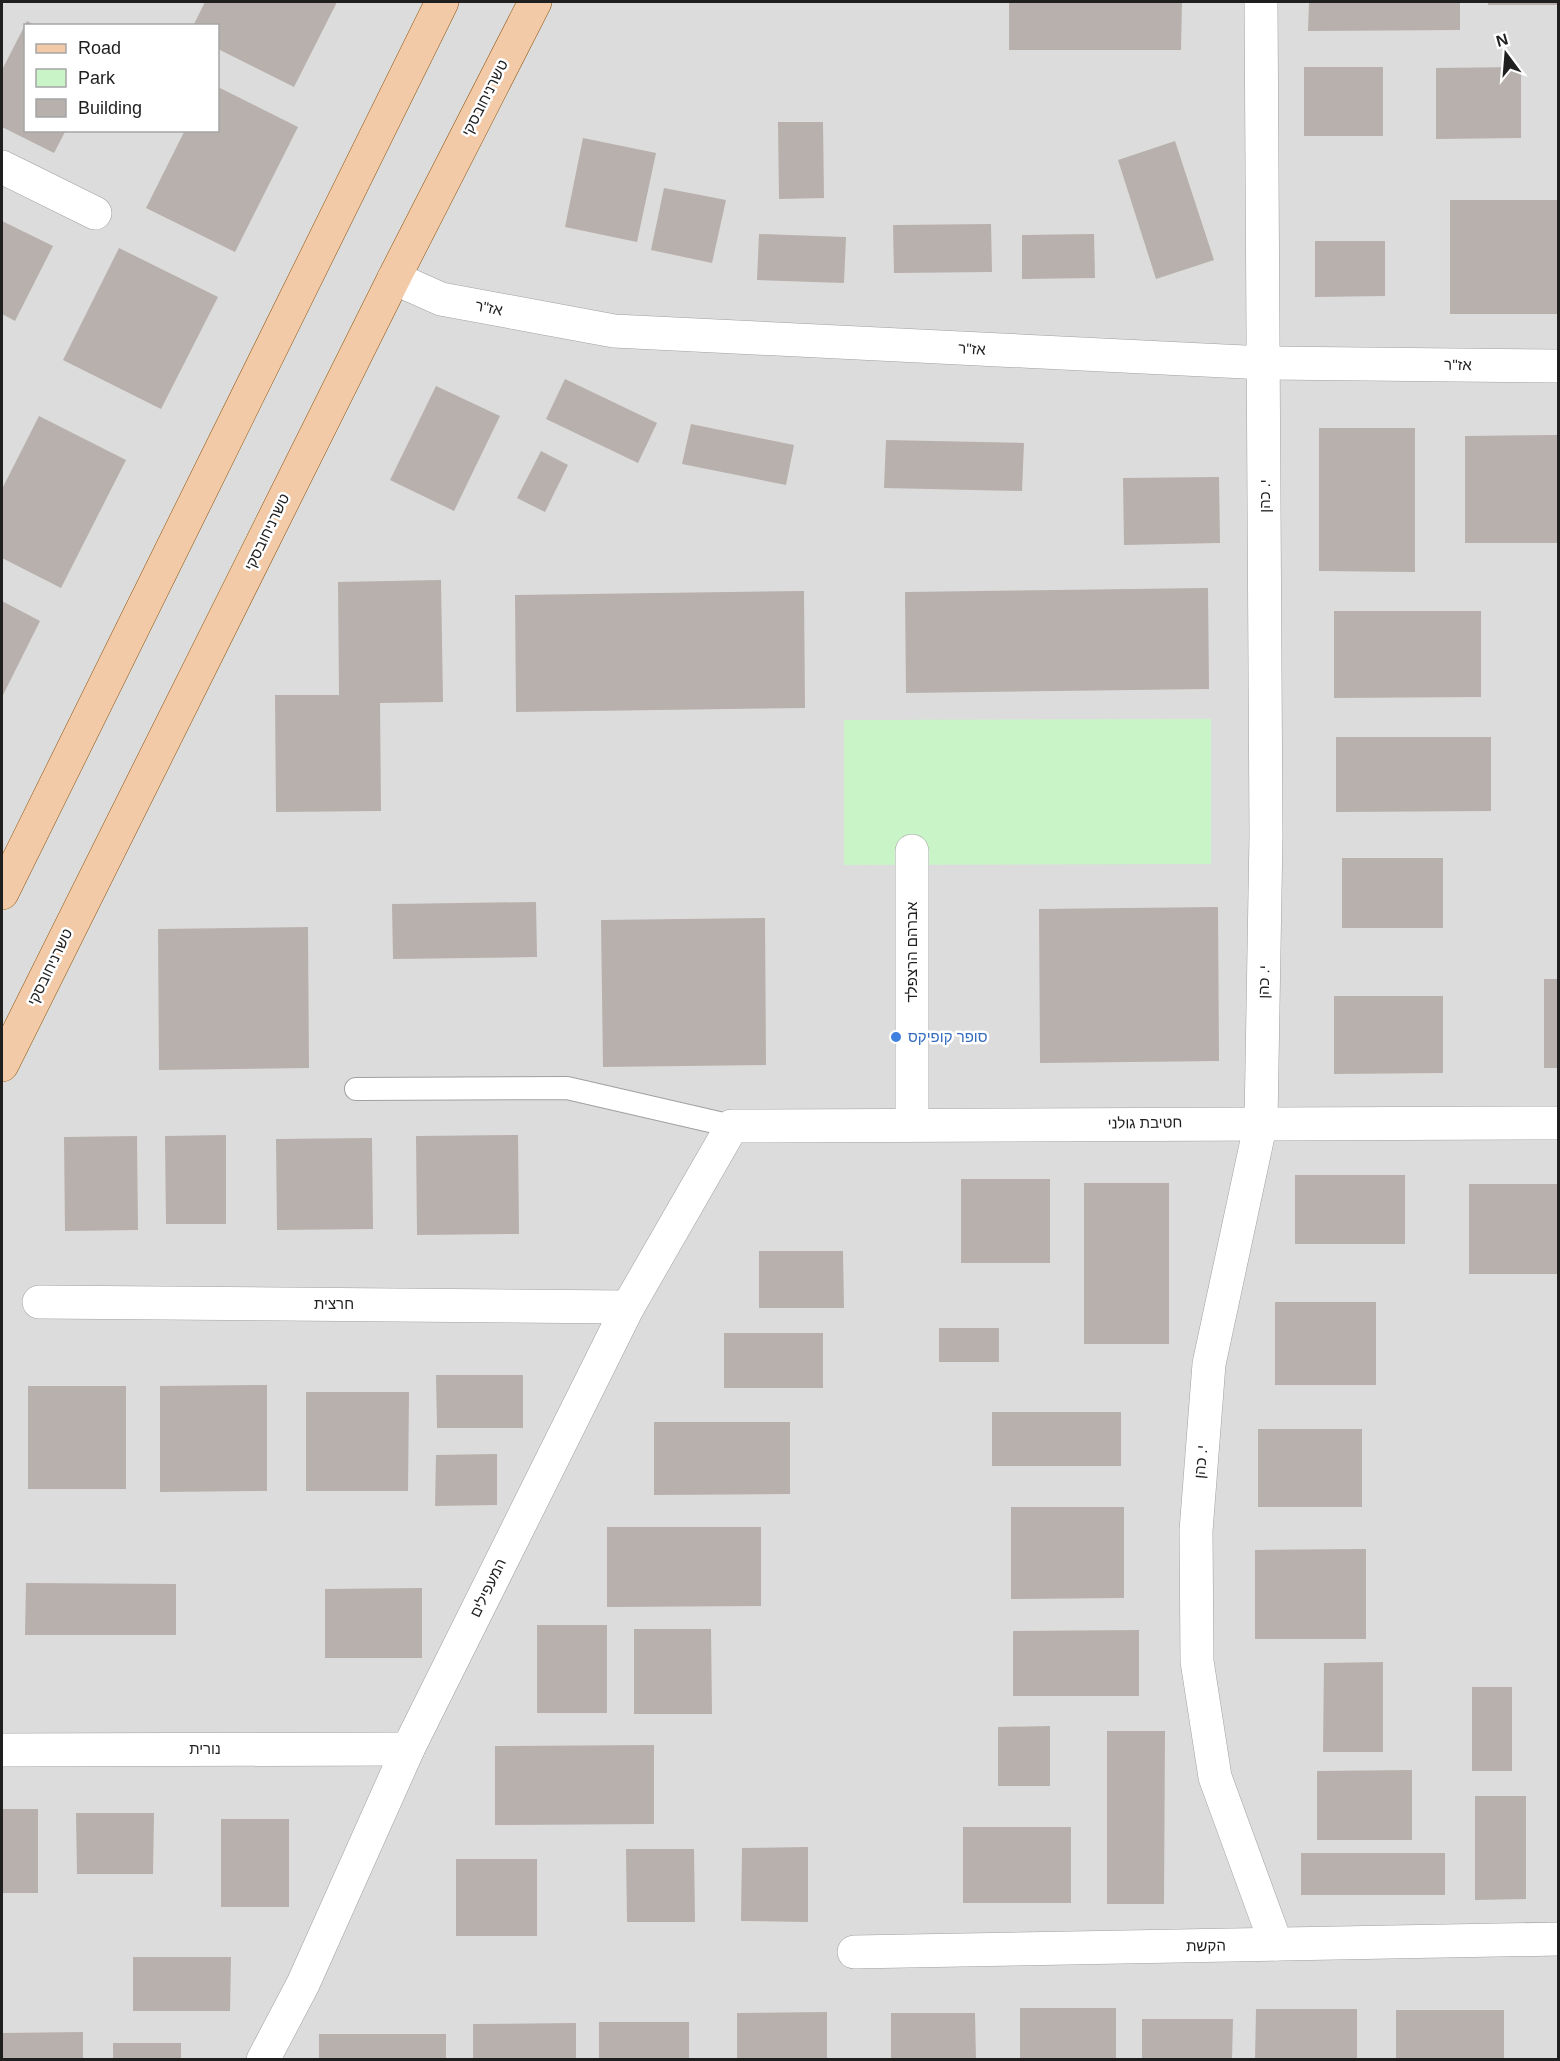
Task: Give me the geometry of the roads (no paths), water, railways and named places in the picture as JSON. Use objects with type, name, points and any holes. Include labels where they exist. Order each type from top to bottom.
[{"type":"main road","points":[[2,893],[442,2]]},
{"type":"main road","name":"טשרניחובסקי","points":[[2,1065],[394,278],[535,2]]},
{"type":"street","name":"י. כהן","points":[[1261,2],[1265,363],[1266,835],[1261,1122],[1209,1364],[1196,1532],[1197,1660],[1215,1777],[1276,1944]]},
{"type":"street","points":[[2,167],[95,213]]},
{"type":"street","name":"אז\"ר","points":[[394,278],[441,299],[614,331],[1265,363],[1558,366]]},
{"type":"street","name":"אברהם הרצפלד","points":[[912,851],[912,1125]]},
{"type":"street","name":"חטיבת גולני","points":[[732,1125],[1558,1123]]},
{"type":"street","name":"המעפילים","points":[[263,2060],[303,1984],[408,1749],[628,1307],[732,1125]]},
{"type":"street","name":"חרצית","points":[[39,1302],[628,1307]]},
{"type":"street","name":"נורית","points":[[2,1750],[408,1749]]},
{"type":"street","name":"הקשת","points":[[854,1952],[1558,1939]]},
{"type":"lane","points":[[356,1089],[567,1088],[732,1125]]},
{"type":"place","name":"סופר קופיקס","points":[[896,1037]]}]
